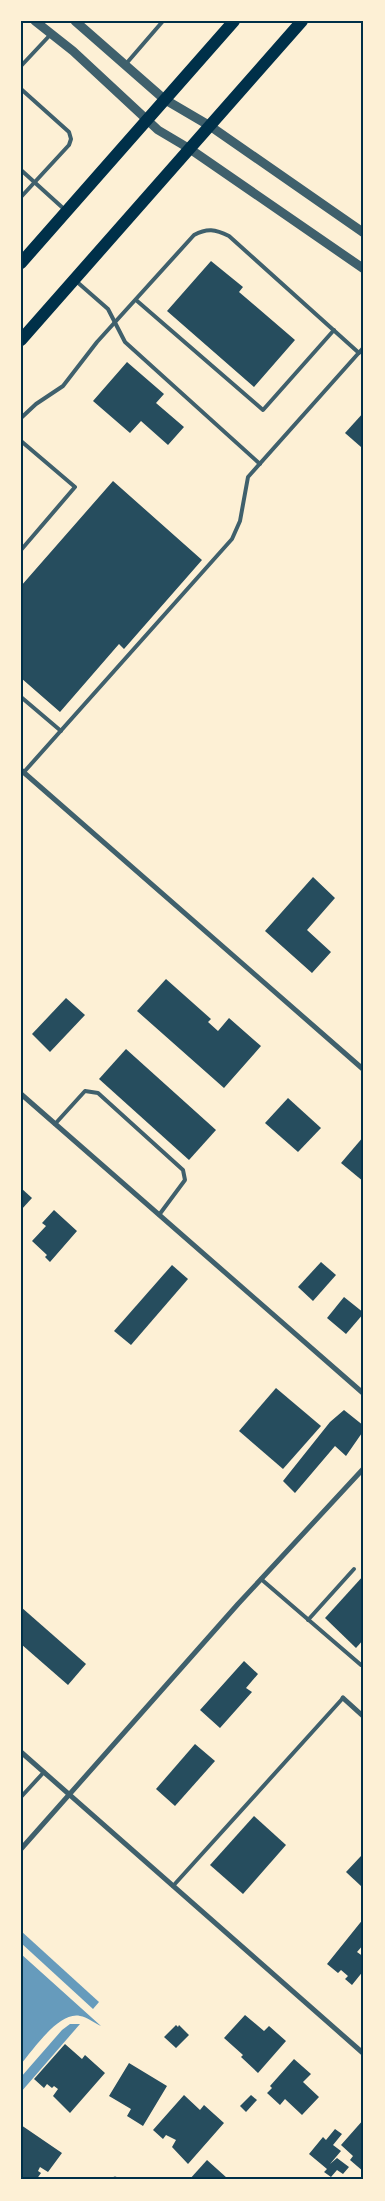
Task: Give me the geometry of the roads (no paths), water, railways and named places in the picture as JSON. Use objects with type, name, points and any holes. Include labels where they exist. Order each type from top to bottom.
[{"type":"main road","points":[[21,263],[234,21]]},
{"type":"main road","points":[[21,340],[302,21]]},
{"type":"street","points":[[35,21],[72,51],[158,130],[190,149],[364,269]]},
{"type":"street","points":[[75,21],[164,99],[210,126],[364,233]]},
{"type":"street","points":[[23,771],[364,1070]]},
{"type":"street","points":[[22,1095],[364,1394]]},
{"type":"street","points":[[21,1849],[261,1580],[364,1468]]},
{"type":"street","points":[[343,1698],[364,1717]]},
{"type":"street","points":[[21,1752],[364,2054]]},
{"type":"lane","points":[[125,65],[163,21]]},
{"type":"lane","points":[[21,66],[51,34]]},
{"type":"lane","points":[[21,89],[69,132],[71,139],[69,145],[21,196]]},
{"type":"lane","points":[[21,170],[66,212]]},
{"type":"lane","points":[[21,418],[36,404],[63,386],[97,342],[194,234],[203,230],[216,230],[229,236],[359,353]]},
{"type":"lane","points":[[74,280],[108,309],[125,342],[260,464]]},
{"type":"lane","points":[[136,300],[262,410],[334,330]]},
{"type":"lane","points":[[23,771],[232,540],[240,521],[248,477],[364,347]]},
{"type":"lane","points":[[21,441],[75,487],[21,550]]},
{"type":"lane","points":[[21,697],[61,731]]},
{"type":"lane","points":[[55,1124],[85,1091],[98,1093],[182,1170],[186,1180],[159,1215]]},
{"type":"lane","points":[[308,1620],[354,1569]]},
{"type":"lane","points":[[261,1580],[361,1665],[364,1662]]},
{"type":"lane","points":[[173,1886],[343,1698]]},
{"type":"lane","points":[[21,1796],[44,1772]]},
{"type":"water","points":[[21,1931],[99,2002],[93,2009],[21,1943]]},
{"type":"water","points":[[21,1954],[101,2026],[80,2016],[64,2019],[39,2041],[21,2064]]},
{"type":"water","points":[[70,2024],[80,2024],[21,2092],[21,2077],[62,2030]]}]
